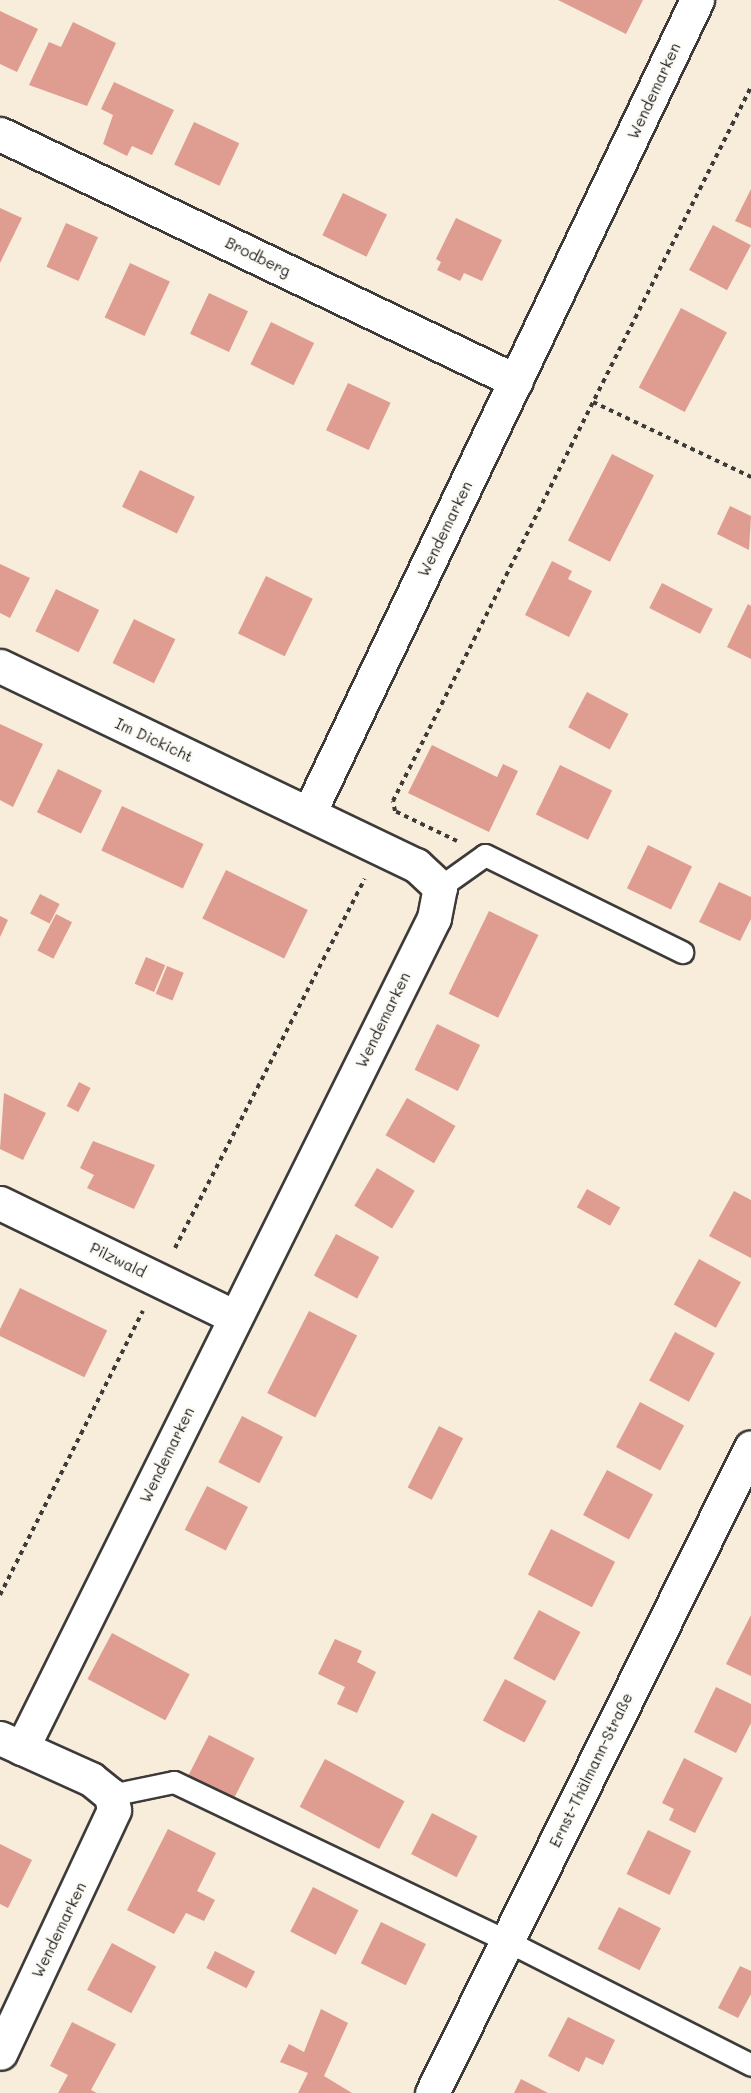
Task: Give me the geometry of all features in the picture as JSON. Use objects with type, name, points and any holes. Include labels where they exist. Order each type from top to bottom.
[{"type":"street","name":"Wendemarken","points":[[309,813],[697,0]]},
{"type":"street","name":"Brodberg","points":[[0,134],[516,381]]},
{"type":"street","name":"Im Dickicht","points":[[0,666],[309,813]]},
{"type":"street","points":[[309,813],[380,850],[416,865],[440,887]]},
{"type":"street","name":"Wendemarken","points":[[0,2053],[109,1827],[111,1795],[91,1779],[11,1743],[235,1317],[434,918],[440,887]]},
{"type":"street","name":"Pilzwald","points":[[0,1203],[235,1317]]},
{"type":"street","name":"Ernst-Thälmann-Straße","points":[[432,2093],[751,1447]]},
{"type":"lane","points":[[440,887],[485,855],[682,952]]},
{"type":"lane","points":[[111,1795],[174,1782],[507,1941],[751,2065]]},
{"type":"path","points":[[485,855],[395,811],[393,801],[751,87]]},
{"type":"path","points":[[593,402],[751,477]]},
{"type":"path","points":[[0,1595],[158,1280],[380,850]]},
{"type":"building","points":[[558,0],[643,0],[626,34]]},
{"type":"building","points":[[0,11],[38,29],[17,72],[0,64]]},
{"type":"building","points":[[73,22],[116,43],[87,106],[29,85],[49,42],[61,47]]},
{"type":"building","points":[[114,82],[174,110],[152,155],[132,146],[127,156],[103,144],[113,115],[101,109]]},
{"type":"building","points":[[194,122],[239,143],[219,186],[174,165]]},
{"type":"building","points":[[751,189],[751,228],[735,221]]},
{"type":"building","points":[[343,193],[387,214],[366,257],[322,235]]},
{"type":"building","points":[[0,208],[22,218],[0,263]]},
{"type":"building","points":[[456,218],[502,240],[482,281],[464,273],[460,281],[437,270],[441,262],[436,259]]},
{"type":"building","points":[[66,223],[98,237],[78,281],[46,267]]},
{"type":"building","points":[[713,225],[751,245],[727,290],[689,270]]},
{"type":"building","points":[[130,263],[170,282],[145,336],[105,317]]},
{"type":"building","points":[[209,293],[248,311],[229,352],[190,334]]},
{"type":"building","points":[[681,308],[727,332],[685,412],[639,387]]},
{"type":"building","points":[[271,322],[314,343],[294,385],[250,364]]},
{"type":"building","points":[[348,383],[391,403],[369,450],[326,430]]},
{"type":"building","points":[[612,454],[654,475],[610,562],[568,540]]},
{"type":"building","points":[[140,470],[195,497],[177,534],[122,507]]},
{"type":"building","points":[[730,506],[751,516],[749,550],[717,534]]},
{"type":"building","points":[[552,561],[572,571],[568,579],[592,591],[569,637],[525,615]]},
{"type":"building","points":[[0,564],[30,578],[10,618],[0,613]]},
{"type":"building","points":[[266,576],[313,599],[285,656],[238,634]]},
{"type":"building","points":[[662,583],[713,609],[700,634],[649,608]]},
{"type":"building","points":[[56,589],[99,610],[79,652],[35,631]]},
{"type":"building","points":[[748,604],[751,606],[751,659],[727,647]]},
{"type":"building","points":[[134,619],[175,639],[154,683],[113,663]]},
{"type":"building","points":[[587,692],[628,714],[610,749],[568,727]]},
{"type":"building","points":[[0,724],[43,744],[13,807],[0,800]]},
{"type":"building","points":[[432,745],[497,777],[503,764],[518,771],[489,832],[408,793]]},
{"type":"building","points":[[560,765],[612,790],[588,840],[536,814]]},
{"type":"building","points":[[58,769],[102,790],[81,834],[37,812]]},
{"type":"building","points":[[122,806],[204,844],[183,888],[101,850]]},
{"type":"building","points":[[648,845],[692,866],[671,910],[627,888]]},
{"type":"building","points":[[226,870],[308,910],[284,958],[202,919]]},
{"type":"building","points":[[719,882],[751,897],[751,919],[740,941],[699,922]]},
{"type":"building","points":[[40,894],[60,904],[50,924],[30,914]]},
{"type":"building","points":[[489,911],[538,935],[498,1018],[449,994]]},
{"type":"building","points":[[56,914],[72,922],[53,959],[37,951]]},
{"type":"building","points":[[0,916],[8,920],[0,937]]},
{"type":"building","points":[[146,957],[165,965],[154,992],[135,984]]},
{"type":"building","points":[[167,966],[184,973],[172,1001],[156,994]]},
{"type":"building","points":[[437,1024],[480,1045],[458,1091],[415,1070]]},
{"type":"building","points":[[79,1082],[91,1088],[78,1112],[67,1106]]},
{"type":"building","points":[[4,1093],[46,1113],[23,1160],[0,1149]]},
{"type":"building","points":[[407,1098],[455,1126],[434,1163],[386,1135]]},
{"type":"building","points":[[93,1141],[155,1165],[134,1209],[87,1188],[94,1175],[80,1168]]},
{"type":"building","points":[[377,1168],[415,1191],[392,1228],[354,1206]]},
{"type":"building","points":[[587,1189],[620,1207],[610,1226],[577,1207]]},
{"type":"building","points":[[734,1191],[751,1200],[751,1258],[709,1236]]},
{"type":"building","points":[[336,1234],[379,1257],[357,1299],[314,1275]]},
{"type":"building","points":[[699,1259],[741,1282],[716,1328],[674,1304]]},
{"type":"building","points":[[20,1288],[107,1331],[84,1377],[0,1336],[0,1329]]},
{"type":"building","points":[[309,1311],[357,1336],[315,1417],[267,1393]]},
{"type":"building","points":[[675,1332],[715,1353],[689,1402],[649,1381]]},
{"type":"building","points":[[640,1402],[684,1425],[660,1471],[616,1447]]},
{"type":"building","points":[[242,1416],[283,1437],[259,1483],[218,1462]]},
{"type":"building","points":[[439,1426],[463,1438],[432,1500],[408,1487]]},
{"type":"building","points":[[607,1470],[653,1494],[629,1539],[583,1515]]},
{"type":"building","points":[[207,1486],[248,1507],[226,1551],[185,1530]]},
{"type":"building","points":[[551,1529],[615,1562],[592,1607],[528,1574]]},
{"type":"building","points":[[539,1610],[580,1632],[555,1681],[513,1659]]},
{"type":"building","points":[[751,1615],[751,1676],[726,1664]]},
{"type":"building","points":[[112,1633],[190,1674],[165,1720],[88,1679]]},
{"type":"building","points":[[335,1639],[362,1651],[357,1662],[376,1672],[357,1713],[337,1704],[345,1687],[318,1674]]},
{"type":"building","points":[[505,1679],[546,1701],[524,1743],[483,1720]]},
{"type":"building","points":[[716,1687],[751,1704],[751,1723],[736,1753],[694,1732]]},
{"type":"building","points":[[209,1735],[254,1758],[231,1804],[186,1780]]},
{"type":"building","points":[[684,1758],[723,1778],[695,1833],[669,1820],[674,1809],[662,1803]]},
{"type":"building","points":[[325,1759],[404,1801],[379,1849],[300,1807]]},
{"type":"building","points":[[432,1813],[477,1836],[457,1877],[411,1854]]},
{"type":"building","points":[[168,1829],[216,1853],[197,1891],[215,1900],[204,1921],[186,1913],[174,1934],[127,1910]]},
{"type":"building","points":[[648,1830],[691,1851],[670,1895],[627,1874]]},
{"type":"building","points":[[0,1844],[32,1860],[8,1908],[0,1904]]},
{"type":"building","points":[[313,1887],[358,1910],[336,1955],[290,1932]]},
{"type":"building","points":[[619,1907],[661,1928],[640,1970],[598,1949]]},
{"type":"building","points":[[381,1922],[426,1944],[406,1985],[361,1963]]},
{"type":"building","points":[[112,1943],[156,1966],[131,2013],[87,1990]]},
{"type":"building","points":[[215,1951],[255,1971],[246,1988],[206,1968]]},
{"type":"building","points":[[740,1966],[751,1971],[751,1994],[738,2018],[718,2008]]},
{"type":"building","points":[[321,2009],[348,2023],[324,2076],[352,2093],[298,2093],[308,2073],[280,2062],[289,2044],[304,2052]]},
{"type":"building","points":[[568,2017],[615,2040],[603,2065],[586,2057],[579,2072],[548,2056]]},
{"type":"building","points":[[72,2022],[116,2044],[91,2090],[97,2093],[58,2093],[68,2075],[50,2066]]},
{"type":"building","points":[[521,2079],[548,2093],[514,2093]]}]
